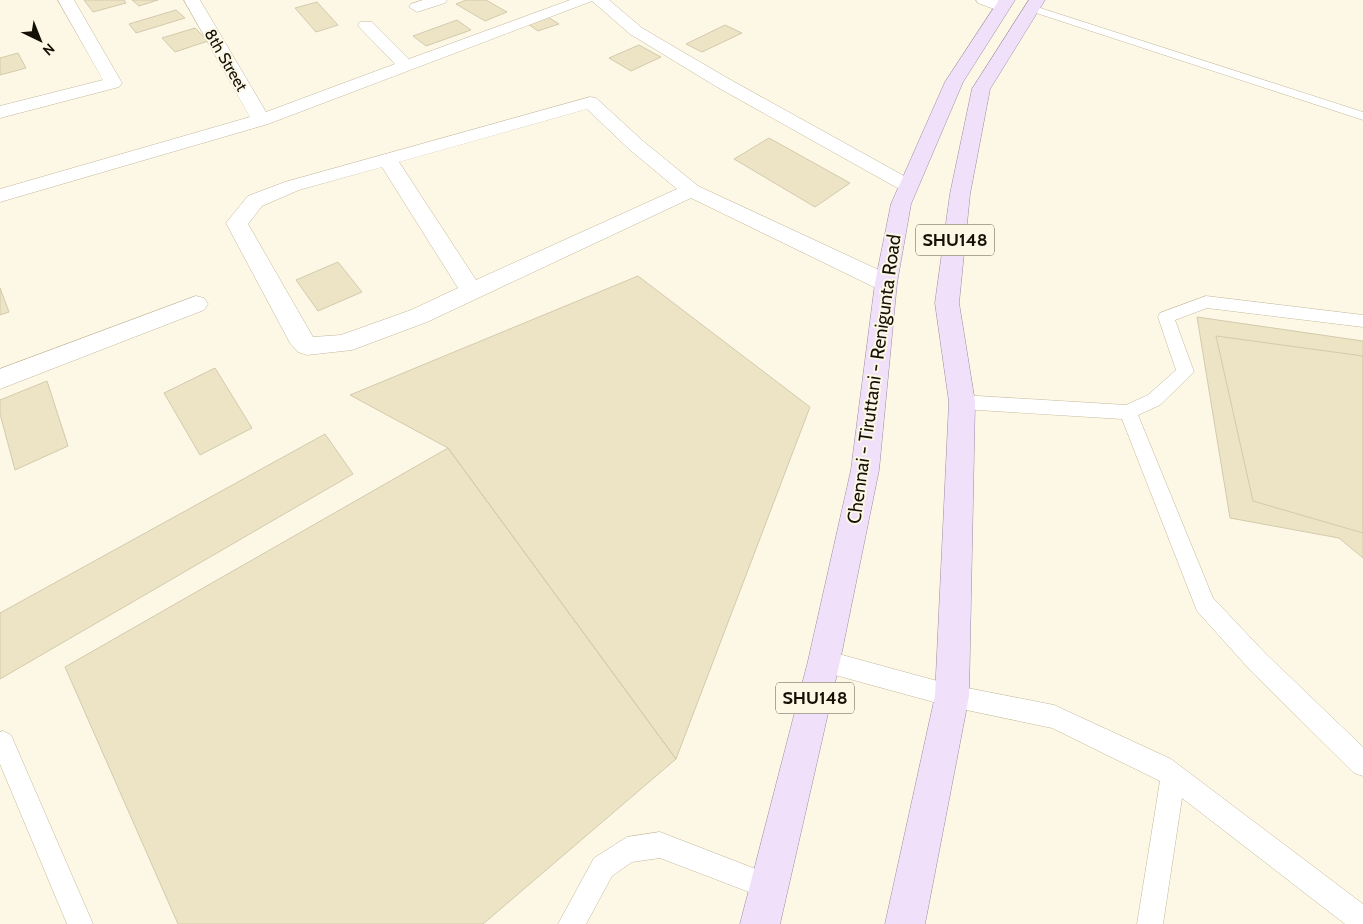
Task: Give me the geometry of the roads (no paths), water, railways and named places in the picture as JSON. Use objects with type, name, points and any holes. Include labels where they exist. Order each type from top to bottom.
[{"type":"main road","name":"Chennai - Tiruttani - Renigunta Road","points":[[760,924],[824,661],[865,470],[886,283],[901,204],[954,82],[998,2]]},
{"type":"main road","name":"SHU148","points":[[905,924],[952,696],[962,402],[947,303],[960,194],[981,89],[1034,4]]},
{"type":"street","points":[[0,112],[113,83],[66,0]]},
{"type":"street","name":"8th Street","points":[[192,0],[261,120]]},
{"type":"street","points":[[418,7],[439,0]]},
{"type":"street","points":[[0,196],[261,120],[585,0]]},
{"type":"street","points":[[599,0],[636,31],[731,88],[908,186]]},
{"type":"street","points":[[366,25],[406,66]]},
{"type":"street","points":[[691,190],[419,316],[343,344],[308,346],[299,337],[237,223],[255,201],[292,186],[590,102],[636,145],[691,190],[886,283]]},
{"type":"street","points":[[387,159],[472,292]]},
{"type":"street","points":[[0,379],[196,304]]},
{"type":"lane","points":[[1034,4],[1363,116]]},
{"type":"lane","points":[[962,402],[1128,412],[1154,400],[1185,372],[1166,317],[1206,302],[1363,321]]},
{"type":"lane","points":[[1128,412],[1205,604],[1258,662],[1363,764]]},
{"type":"lane","points":[[824,661],[952,696],[1054,717],[1162,768],[1363,922]]},
{"type":"lane","points":[[0,745],[3,744],[80,924]]},
{"type":"lane","points":[[1150,924],[1173,775]]},
{"type":"lane","points":[[571,924],[603,867],[627,850],[660,845],[770,887]]}]
